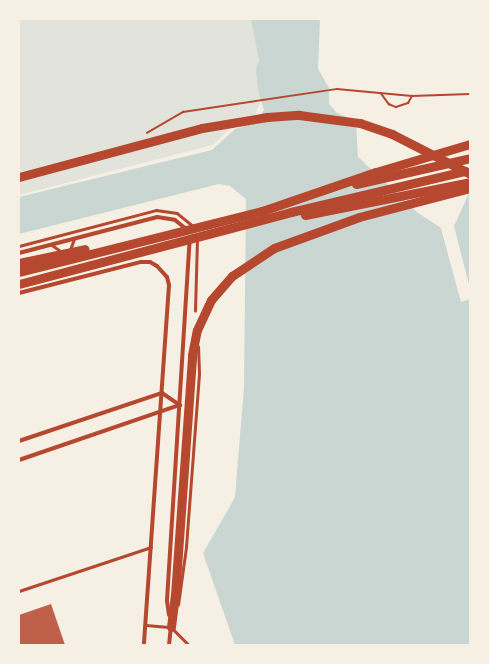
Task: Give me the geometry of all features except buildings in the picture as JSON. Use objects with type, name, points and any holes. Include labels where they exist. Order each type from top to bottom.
[{"type":"highway","points":[[19,177],[202,128],[267,117],[299,115],[360,122],[392,134],[470,174]]},
{"type":"highway","points":[[19,272],[262,211],[376,172],[470,144]]},
{"type":"highway","points":[[19,268],[470,158]]},
{"type":"highway","points":[[19,284],[292,212],[470,169]]},
{"type":"highway","points":[[19,281],[212,233],[470,182]]},
{"type":"highway","points":[[171,627],[175,595],[192,355],[199,313],[232,276],[274,248],[359,217],[470,188]]},
{"type":"highway","points":[[19,263],[132,240]]},
{"type":"street","points":[[19,254],[157,217],[167,217],[183,225],[190,241],[167,600],[171,627],[169,645]]},
{"type":"street","points":[[19,293],[141,262],[150,262],[157,266],[167,277],[169,285],[153,546],[144,645]]},
{"type":"street","points":[[162,393],[180,405]]},
{"type":"street","points":[[19,441],[162,393]]},
{"type":"street","points":[[19,460],[180,405]]},
{"type":"lane","points":[[19,246],[156,210],[177,213],[191,223],[196,232],[198,243],[199,313]]},
{"type":"lane","points":[[74,239],[70,250],[75,268],[85,276]]},
{"type":"lane","points":[[52,245],[63,252],[68,270],[62,282]]},
{"type":"lane","points":[[171,627],[180,598],[186,547],[199,374],[198,347]]},
{"type":"lane","points":[[19,590],[153,546]]},
{"type":"lane","points":[[146,625],[171,627],[189,645]]},
{"type":"path","points":[[240,102],[337,89],[412,96],[470,94]]},
{"type":"path","points":[[381,93],[384,99],[396,107],[408,103],[412,96]]},
{"type":"shaded area","points":[[19,19],[261,19],[263,95],[254,118],[234,125],[213,145],[19,195]]},
{"type":"shaded area","points":[[251,19],[320,19],[318,69],[329,88],[329,104],[337,113],[356,121],[358,157],[418,213],[441,228],[461,301],[470,299],[470,645],[235,645],[203,553],[235,497],[244,387],[246,199],[230,186],[219,184],[19,234],[19,197],[212,150],[235,129],[255,123],[264,110],[258,90],[256,69],[259,60]]},
{"type":"shaded area","points":[[470,191],[470,288],[454,226]]},
{"type":"pier","points":[[441,228],[463,299],[470,299],[461,302]]},
{"type":"pier","points":[[236,456],[235,497],[203,553],[233,496]]}]
